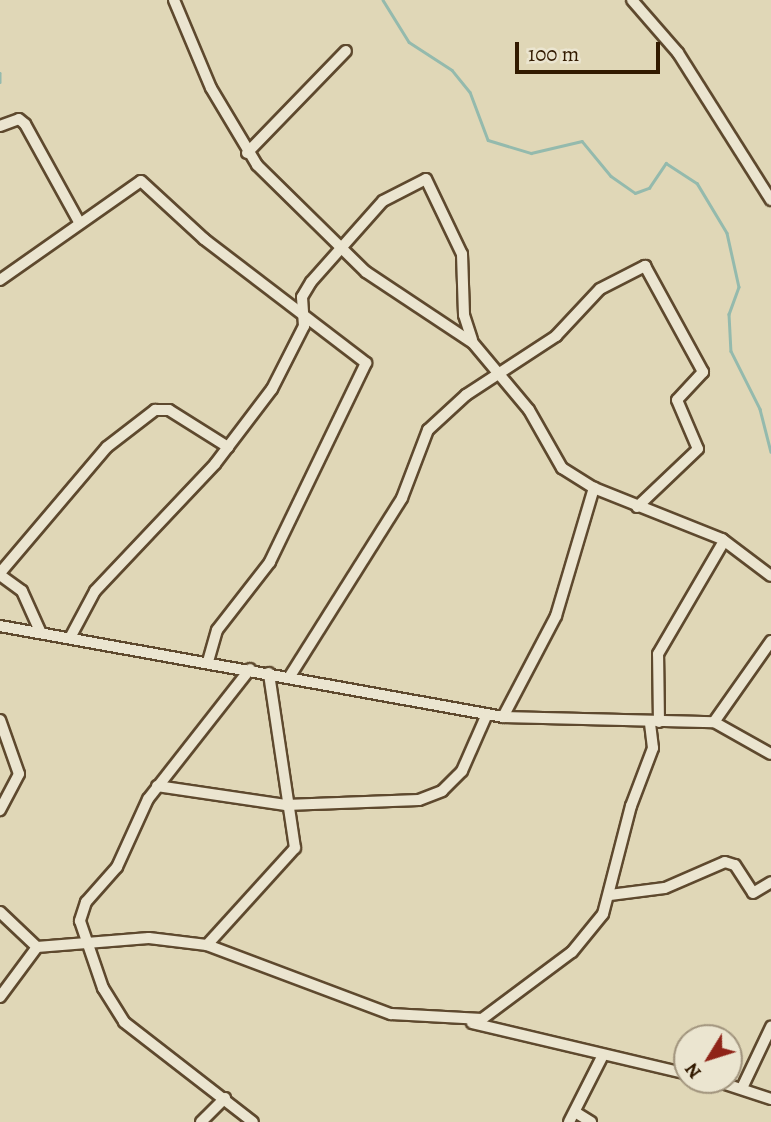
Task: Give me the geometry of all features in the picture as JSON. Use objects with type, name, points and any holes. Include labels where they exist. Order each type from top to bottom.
[{"type":"street","points":[[174,0],[247,153],[378,282],[473,342],[502,376],[562,468],[594,488],[636,507],[724,541],[771,576]]},
{"type":"street","points":[[632,0],[678,53],[771,201]]},
{"type":"street","points":[[247,153],[346,51]]},
{"type":"street","points":[[0,126],[22,121],[79,222]]},
{"type":"street","points":[[71,636],[95,591],[228,447],[272,389],[306,316],[305,290],[344,251],[383,201],[429,179],[462,254],[464,315],[473,342]]},
{"type":"street","points":[[0,280],[141,181],[204,239],[306,316],[367,369],[270,562],[216,630],[208,661]]},
{"type":"street","points":[[290,676],[402,498],[428,430],[466,395],[502,376],[567,326],[600,289],[648,267],[703,372],[677,400],[698,449],[636,507]]},
{"type":"street","points":[[40,631],[22,591],[0,574],[107,447],[155,410],[169,410],[228,447]]},
{"type":"street","points":[[503,717],[556,616],[594,488]]},
{"type":"street","points":[[470,1022],[494,1014],[572,952],[597,925],[610,895],[631,806],[654,743],[658,654],[724,541]]},
{"type":"street","points":[[0,626],[71,636],[503,717],[714,722],[771,754]]},
{"type":"street","points":[[714,722],[771,641]]},
{"type":"street","points":[[250,669],[158,786],[112,876],[86,902],[83,941],[124,1021],[253,1122]]},
{"type":"street","points":[[207,945],[293,854],[269,673]]},
{"type":"street","points":[[158,786],[286,805],[373,805],[432,795],[462,771],[487,714]]},
{"type":"street","points":[[0,720],[19,774],[0,810]]},
{"type":"street","points":[[610,895],[665,888],[725,862],[735,865],[753,893],[771,882]]},
{"type":"street","points":[[0,912],[37,947]]},
{"type":"street","points":[[0,998],[37,947],[83,941],[149,938],[207,945],[391,1014],[470,1022],[673,1071]]},
{"type":"street","points":[[743,1086],[771,1027]]},
{"type":"street","points":[[591,1122],[572,1117],[603,1055]]},
{"type":"street","points":[[743,1088],[771,1099]]},
{"type":"street","points":[[201,1122],[225,1098]]},
{"type":"waterway","points":[[383,0],[409,42],[452,70],[470,92],[488,140],[531,153],[582,141],[611,176],[635,193],[649,188],[666,163],[697,183],[727,233],[739,287],[729,314],[731,351],[760,409],[771,452]]},
{"type":"waterway","points":[[0,73],[0,82]]}]
